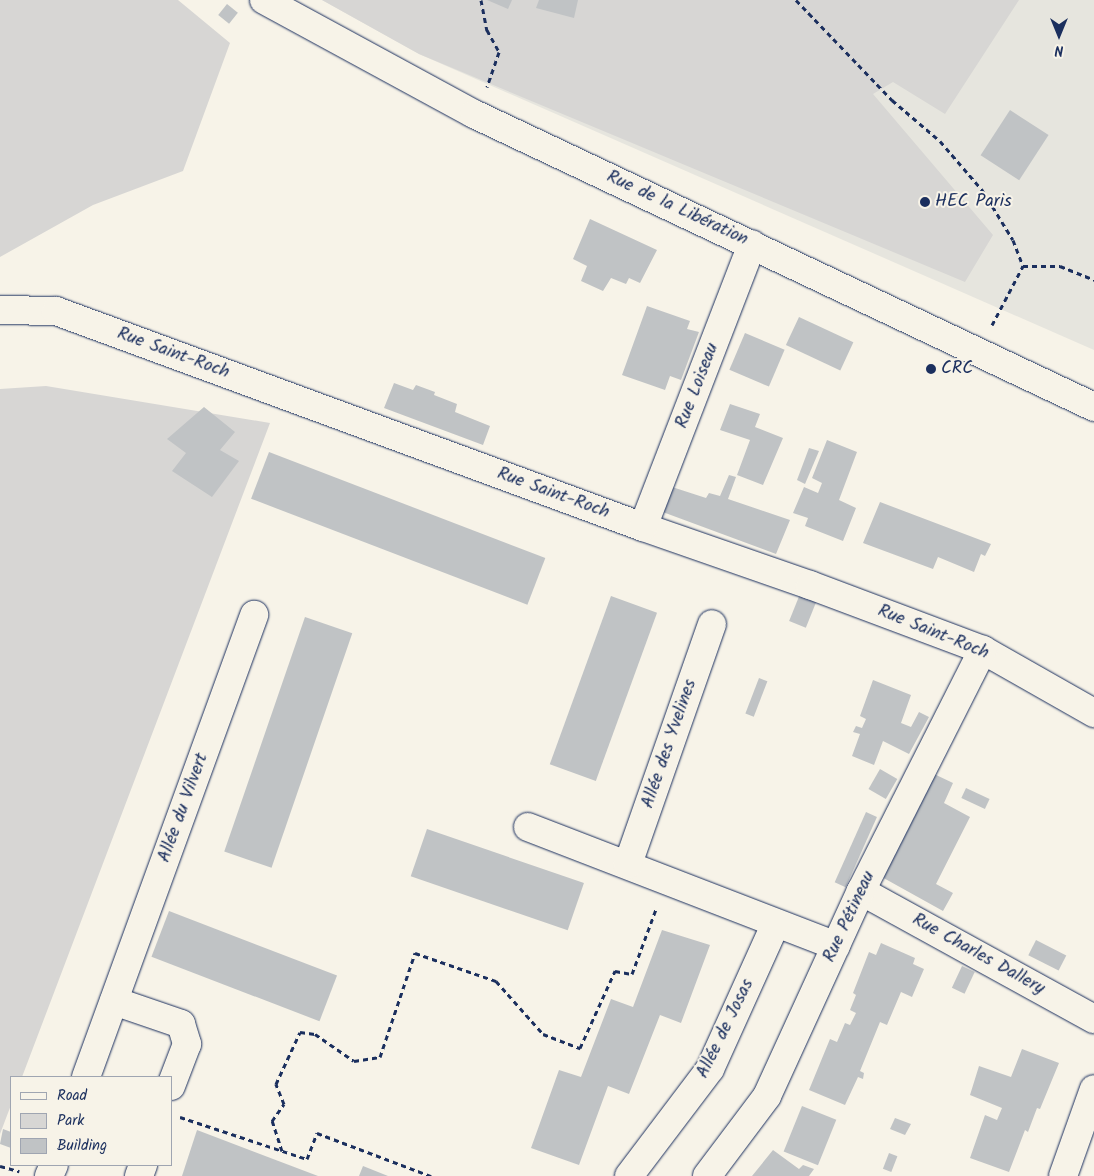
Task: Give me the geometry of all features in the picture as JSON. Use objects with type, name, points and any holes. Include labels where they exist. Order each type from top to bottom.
[{"type":"street","name":"Rue de la Libération","points":[[264,0],[474,114],[752,244],[1094,408]]},
{"type":"street","name":"Rue Loiseau","points":[[643,527],[752,244]]},
{"type":"street","name":"Rue Saint-Roch","points":[[0,310],[56,311],[643,527],[810,585],[983,650],[1094,713]]},
{"type":"street","name":"Allée du Vilvert","points":[[86,1076],[254,615]]},
{"type":"street","name":"Allée des Yvelines","points":[[628,864],[712,624]]},
{"type":"street","name":"Rue Pétineau","points":[[708,1176],[767,1096],[861,891],[983,650]]},
{"type":"street","points":[[528,827],[628,864],[836,946]]},
{"type":"street","name":"Rue Charles Dallery","points":[[861,891],[1094,1019]]},
{"type":"street","name":"Allée de Josas","points":[[629,1176],[710,1069],[776,923]]},
{"type":"street","points":[[114,1001],[181,1024],[187,1044],[172,1083]]},
{"type":"street","points":[[1063,1176],[1094,1088]]},
{"type":"path","points":[[474,114],[492,76],[499,52],[487,30],[481,0]]},
{"type":"path","points":[[796,0],[892,100],[940,141],[982,191],[1013,240],[1023,266],[978,352]]},
{"type":"path","points":[[1023,266],[1060,266],[1094,280]]},
{"type":"path","points":[[282,1151],[272,1122],[284,1104],[276,1084],[300,1032],[316,1034],[354,1061],[380,1057],[415,953],[496,981],[543,1034],[580,1048],[615,971],[632,974],[667,880]]},
{"type":"path","points":[[172,1114],[307,1159],[317,1133],[432,1176]]},
{"type":"shaded area","name":"HEC Paris","points":[[322,0],[1094,0],[1094,350],[419,54]]},
{"type":"green space","points":[[0,0],[178,0],[230,43],[183,171],[93,205],[0,257]]},
{"type":"green space","name":"HEC Paris","points":[[322,0],[1019,0],[945,114],[893,82],[873,94],[993,235],[965,282],[419,54]]},
{"type":"green space","points":[[46,386],[270,423],[22,1076],[10,1076],[10,1108],[0,1134],[0,389]]},
{"type":"building","points":[[487,0],[512,0],[508,9]]},
{"type":"building","points":[[539,0],[578,0],[574,18],[536,8]]},
{"type":"building","points":[[227,4],[238,13],[229,24],[218,15]]},
{"type":"building","points":[[1010,110],[1049,135],[1019,180],[981,155]]},
{"type":"building","points":[[590,219],[657,250],[640,283],[629,278],[626,284],[611,278],[603,291],[581,281],[587,266],[573,259]]},
{"type":"building","points":[[647,306],[690,321],[687,329],[699,332],[681,380],[670,376],[665,390],[622,375]]},
{"type":"building","points":[[799,317],[853,342],[840,370],[786,345]]},
{"type":"building","points":[[745,333],[785,350],[769,387],[729,370]]},
{"type":"building","points":[[394,383],[413,390],[416,385],[435,392],[434,395],[457,404],[455,412],[490,426],[483,445],[384,408]]},
{"type":"building","points":[[730,404],[760,414],[755,427],[783,438],[763,485],[737,475],[750,440],[720,430]]},
{"type":"building","points":[[204,407],[235,432],[220,450],[239,461],[212,497],[172,471],[186,453],[167,439]]},
{"type":"building","points":[[827,440],[857,452],[839,500],[856,508],[843,541],[805,526],[808,518],[793,513],[804,487],[818,493],[822,483],[812,478]]},
{"type":"building","points":[[809,448],[819,451],[805,484],[797,480]]},
{"type":"building","points":[[269,452],[545,558],[527,605],[251,499]]},
{"type":"building","points":[[729,475],[736,477],[728,499],[790,520],[776,554],[660,511],[669,486],[706,498],[709,493],[720,496]]},
{"type":"building","points":[[880,502],[991,544],[985,556],[981,554],[974,572],[938,557],[933,569],[863,543]]},
{"type":"building","points":[[800,594],[817,601],[806,628],[789,621]]},
{"type":"building","points":[[611,596],[657,613],[596,781],[550,764]]},
{"type":"building","points":[[305,617],[352,633],[272,868],[224,851]]},
{"type":"building","points":[[759,678],[767,681],[754,717],[745,713]]},
{"type":"building","points":[[873,680],[911,695],[901,723],[911,727],[919,712],[929,717],[909,754],[883,741],[874,765],[852,756],[860,734],[853,732],[856,726],[862,728],[866,719],[860,716]]},
{"type":"building","points":[[880,769],[897,779],[886,799],[868,789]]},
{"type":"building","points":[[932,773],[953,783],[944,803],[970,817],[936,884],[953,893],[943,911],[880,876]]},
{"type":"building","points":[[966,788],[990,799],[985,809],[961,798]]},
{"type":"building","points":[[866,812],[877,817],[846,887],[835,882]]},
{"type":"building","points":[[427,829],[584,883],[568,930],[411,876]]},
{"type":"building","points":[[169,911],[337,976],[319,1021],[151,957]]},
{"type":"building","points":[[662,930],[710,945],[681,1023],[660,1015],[629,1094],[608,1086],[579,1165],[531,1148],[559,1070],[581,1077],[611,999],[633,1007]]},
{"type":"building","points":[[1036,940],[1066,955],[1059,971],[1028,955]]},
{"type":"building","points":[[881,943],[915,958],[913,964],[924,969],[912,997],[901,992],[887,1025],[880,1022],[860,1071],[864,1073],[863,1079],[858,1077],[845,1105],[809,1090],[830,1039],[837,1042],[845,1023],[850,1025],[856,1013],[850,1010],[856,995],[853,993],[869,952],[876,955]]},
{"type":"building","points":[[962,966],[975,972],[965,994],[952,988]]},
{"type":"building","points":[[1022,1049],[1059,1063],[1040,1109],[1037,1108],[1028,1132],[1025,1130],[1009,1172],[970,1158],[985,1115],[997,1120],[1002,1108],[970,1095],[979,1066],[1011,1077]]},
{"type":"building","points":[[802,1106],[836,1120],[818,1165],[784,1151]]},
{"type":"building","points":[[895,1118],[911,1124],[905,1135],[890,1129]]},
{"type":"building","points":[[3,1129],[10,1132],[10,1148],[0,1144]]},
{"type":"building","points":[[197,1130],[318,1176],[182,1176]]},
{"type":"building","points":[[773,1150],[799,1169],[803,1165],[814,1169],[809,1176],[752,1176]]},
{"type":"building","points":[[889,1153],[897,1156],[891,1172],[883,1169]]},
{"type":"building","points":[[363,1166],[388,1176],[359,1176]]},
{"type":"place","name":"HEC Paris","points":[[925,202]]},
{"type":"place","name":"CRC","points":[[931,369]]}]
